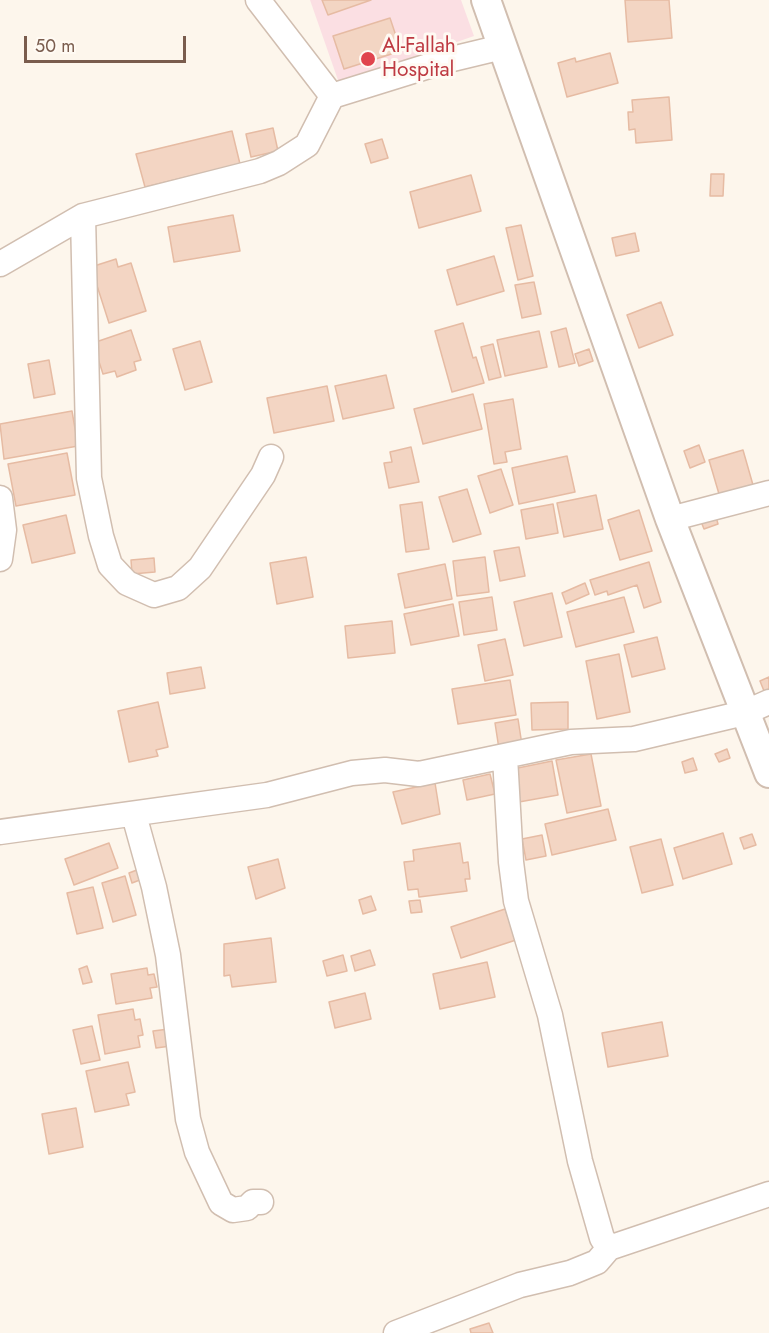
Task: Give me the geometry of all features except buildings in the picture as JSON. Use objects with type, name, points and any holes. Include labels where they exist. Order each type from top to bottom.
[{"type":"street","points":[[258,0],[332,96]]},
{"type":"street","points":[[486,0],[670,519],[758,718],[769,773]]},
{"type":"street","points":[[0,264],[83,216],[260,171],[279,163],[307,145],[332,96],[448,60],[502,47]]},
{"type":"street","points":[[83,216],[89,478],[101,536],[110,565],[127,583],[154,595],[178,588],[200,568],[263,475],[271,457]]},
{"type":"street","points":[[670,519],[769,493]]},
{"type":"street","points":[[0,498],[4,530],[0,559]]},
{"type":"street","points":[[0,832],[267,795],[352,773],[386,771],[419,774],[571,742],[634,739],[758,718]]},
{"type":"street","points":[[505,757],[511,862],[516,901],[550,1015],[580,1161],[602,1238],[609,1248]]},
{"type":"street","points":[[134,815],[154,887],[166,944],[176,1005],[188,1119],[197,1152],[221,1203],[233,1210],[247,1208],[253,1202],[261,1202]]},
{"type":"street","points":[[396,1333],[520,1285],[570,1273],[597,1262],[609,1248],[769,1194]]},
{"type":"shaded area","name":"Al-Fallah Hospital","points":[[310,0],[461,0],[474,36],[339,83]]},
{"type":"place","name":"Al-Fallah Hospital","points":[[368,59]]}]
